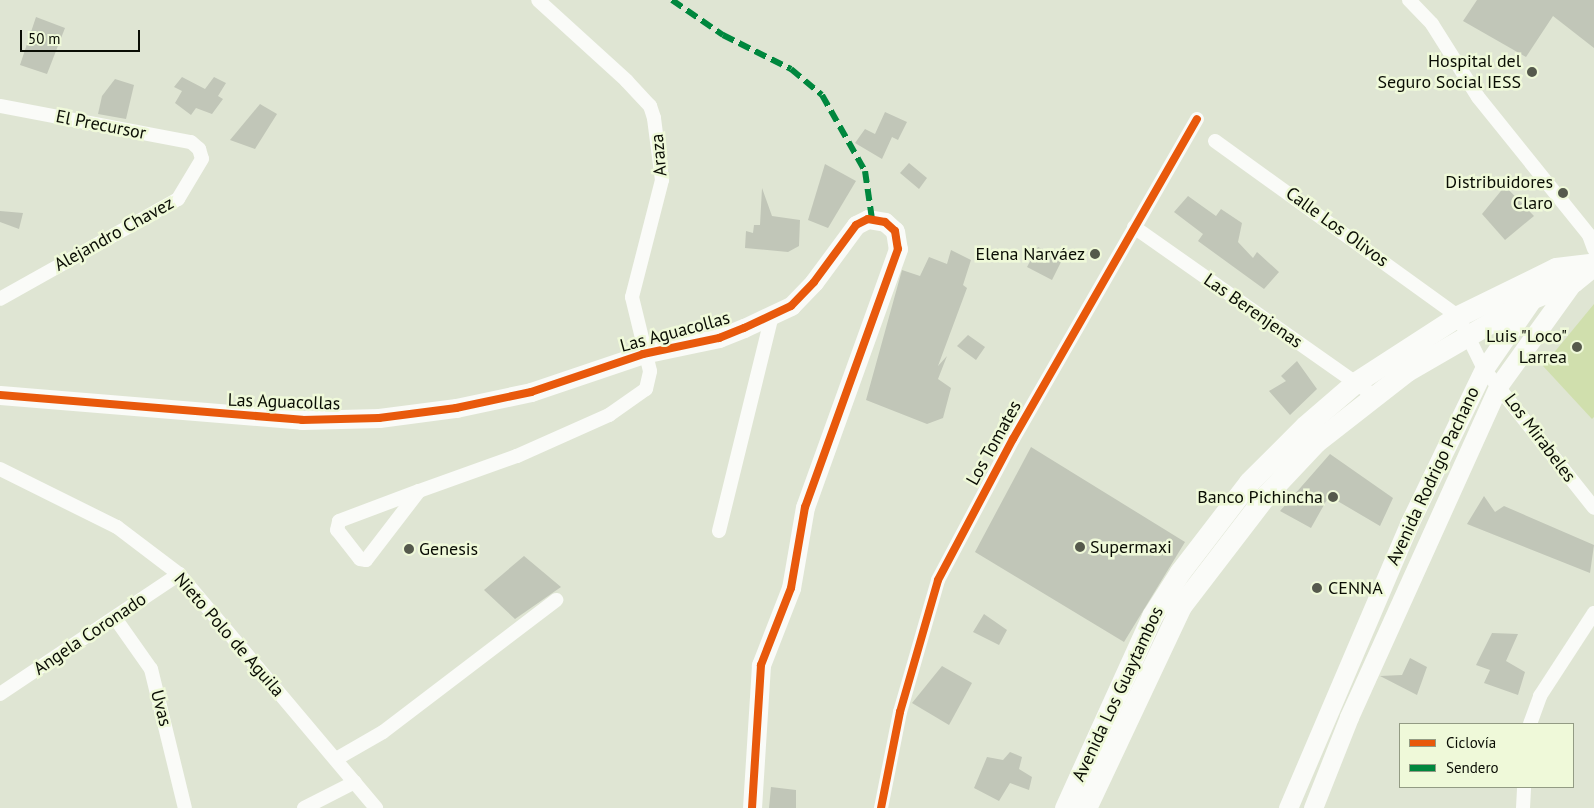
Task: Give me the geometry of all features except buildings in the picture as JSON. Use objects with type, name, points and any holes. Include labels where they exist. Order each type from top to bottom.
[{"type":"main road","name":"Avenida Los Guaytambos","points":[[1463,326],[1572,282],[1594,264]]},
{"type":"main road","name":"Avenida Los Guaytambos","points":[[1065,808],[1085,794],[1181,606],[1258,488],[1305,426],[1556,268],[1594,264]]},
{"type":"main road","name":"Avenida Los Guaytambos","points":[[1085,794],[1152,616],[1180,572],[1258,488]]},
{"type":"main road","points":[[1152,616],[1174,622]]},
{"type":"street","name":"Araza","points":[[419,491],[366,560],[360,559],[337,530],[339,521],[419,491],[517,456],[609,415],[646,389],[650,370],[643,354],[632,297],[662,180],[654,118],[650,106],[627,80],[538,0]]},
{"type":"street","points":[[1409,0],[1432,24],[1478,97],[1589,235],[1594,249]]},
{"type":"street","name":"El Precursor","points":[[0,106],[192,142],[199,149]]},
{"type":"street","name":"Los Tomates","points":[[881,808],[905,695],[938,580],[1134,227],[1198,119]]},
{"type":"street","name":"Calle Los Olivos","points":[[1215,141],[1463,326]]},
{"type":"street","name":"Alejandro Chavez","points":[[0,299],[178,199],[202,159],[199,149]]},
{"type":"street","name":"Las Aguacollas","points":[[0,395],[263,419],[379,418],[456,408],[531,392],[643,354],[719,338],[772,315],[803,294],[856,225],[877,219],[892,228],[898,244],[886,290],[805,507],[791,588],[761,665],[752,808]]},
{"type":"street","name":"Las Berenjenas","points":[[1134,227],[1364,389]]},
{"type":"street","name":"Avenida Rodrigo Pachano","points":[[1288,808],[1327,709],[1409,524],[1484,369],[1556,268]]},
{"type":"street","name":"Avenida Rodrigo Pachano","points":[[1313,808],[1349,717],[1500,385],[1572,282]]},
{"type":"street","points":[[719,531],[772,315]]},
{"type":"street","name":"Los Mirabeles","points":[[1463,326],[1484,369],[1500,385],[1594,508]]},
{"type":"street","name":"Nieto Polo de Aguila","points":[[0,469],[117,527],[179,574],[376,808]]},
{"type":"street","points":[[1409,524],[1431,535]]},
{"type":"street","name":"Angela Coronado","points":[[0,694],[179,574]]},
{"type":"street","points":[[336,759],[383,732],[556,600]]},
{"type":"street","points":[[1530,723],[1540,696],[1594,613]]},
{"type":"street","name":"Uvas","points":[[115,618],[151,669],[185,808]]},
{"type":"street","points":[[1327,709],[1349,717]]},
{"type":"street","points":[[304,808],[355,782]]},
{"type":"street","points":[[1523,808],[1524,788]]},
{"type":"green space","points":[[1594,304],[1594,417],[1592,419],[1543,366]]},
{"type":"marked path","points":[[672,0],[723,35],[791,69],[822,95],[865,171],[872,219]]},
{"type":"cycle path","points":[[881,808],[900,712],[938,580],[1013,439],[1197,119]]},
{"type":"cycle path","points":[[0,395],[302,420],[379,418],[456,408],[531,392],[643,354],[719,338],[744,328],[791,306],[814,282],[856,225],[868,219],[885,222],[895,231],[898,249],[805,507],[791,588],[761,665],[752,808]]},
{"type":"place","name":"Hospital del Seguro Social IESS","points":[[1532,72]]},
{"type":"place","name":"Distribuidores Claro","points":[[1563,193]]},
{"type":"place","name":"Elena Narváez","points":[[1095,254]]},
{"type":"place","name":"Luis \"Loco\" Larrea","points":[[1577,347]]},
{"type":"place","name":"Banco Pichincha","points":[[1333,497]]},
{"type":"place","name":"Supermaxi","points":[[1080,547]]},
{"type":"place","name":"Genesis","points":[[409,549]]},
{"type":"place","name":"CENNA","points":[[1317,588]]}]
